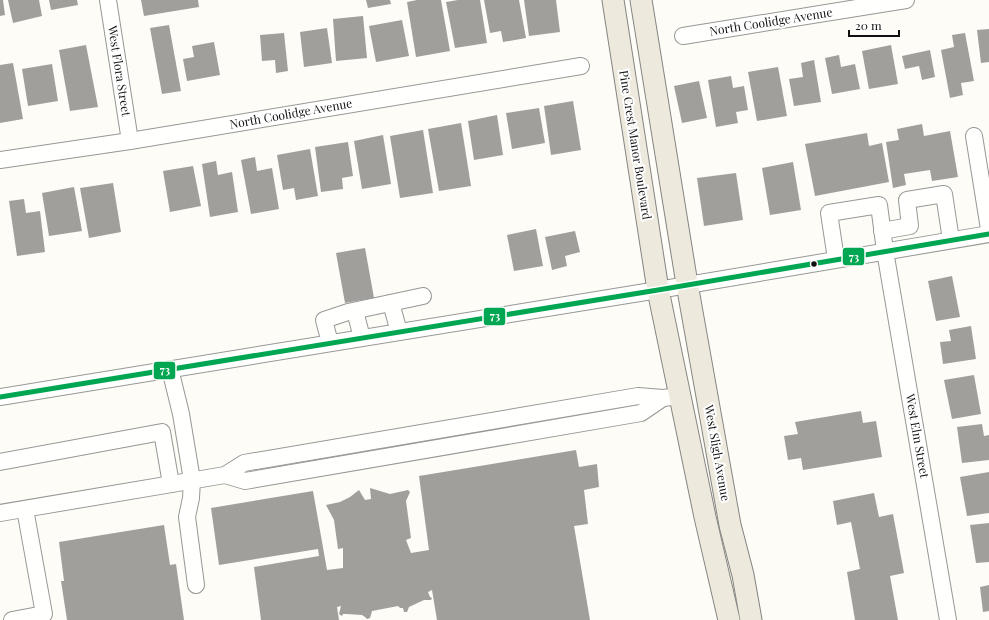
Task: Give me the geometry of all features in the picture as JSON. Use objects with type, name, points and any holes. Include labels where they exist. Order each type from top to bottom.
[{"type":"main road","name":"Pine Crest Manor Boulevard","points":[[613,0],[658,290]]},
{"type":"main road","points":[[642,0],[687,284]]},
{"type":"main road","name":"West Sligh Avenue","points":[[687,284],[730,525],[743,575],[750,620]]},
{"type":"main road","name":"West Sligh Avenue","points":[[658,290],[672,397],[705,517],[729,620]]},
{"type":"street","name":"West Flora Street","points":[[108,0],[130,141]]},
{"type":"street","name":"North Coolidge Avenue","points":[[683,36],[906,0]]},
{"type":"street","name":"North Coolidge Avenue","points":[[0,160],[130,141],[581,66]]},
{"type":"street","points":[[974,136],[989,229]]},
{"type":"street","points":[[882,231],[910,226],[908,200],[944,194],[951,240]]},
{"type":"street","name":"West Elm Street","points":[[836,260],[829,213],[879,205],[885,251],[948,620]]},
{"type":"street","points":[[0,397],[658,290],[989,234]]},
{"type":"street","points":[[330,343],[324,320],[355,310],[423,296]]},
{"type":"street","points":[[391,303],[399,332]]},
{"type":"street","points":[[355,310],[362,338]]},
{"type":"street","points":[[170,369],[181,414],[192,480],[191,498],[187,517],[196,586]]},
{"type":"street","points":[[0,513],[225,475],[245,481],[641,413],[672,397]]},
{"type":"street","points":[[0,462],[162,432],[171,484]]},
{"type":"street","points":[[12,620],[44,614],[25,509]]},
{"type":"building","points":[[0,0],[3,0],[5,15],[0,16]]},
{"type":"building","points":[[8,0],[39,0],[42,16],[13,23]]},
{"type":"building","points":[[49,0],[77,0],[78,5],[51,10]]},
{"type":"building","points":[[141,0],[198,0],[199,7],[144,16]]},
{"type":"building","points":[[366,0],[390,0],[391,4],[368,8]]},
{"type":"building","points":[[417,0],[441,0],[450,51],[416,57],[407,2]]},
{"type":"building","points":[[458,0],[480,0],[487,43],[455,48],[446,2]]},
{"type":"building","points":[[484,0],[519,0],[526,38],[503,42],[501,31],[490,33]]},
{"type":"building","points":[[524,0],[556,0],[560,32],[529,36]]},
{"type":"building","points":[[363,16],[367,58],[336,61],[333,19]]},
{"type":"building","points":[[402,20],[409,56],[376,62],[369,26]]},
{"type":"building","points":[[169,25],[181,91],[162,94],[150,28]]},
{"type":"building","points":[[327,28],[332,63],[304,67],[300,32]]},
{"type":"building","points":[[989,29],[989,62],[981,63],[977,30]]},
{"type":"building","points":[[284,33],[288,71],[276,73],[275,60],[262,61],[260,35]]},
{"type":"building","points":[[965,33],[974,81],[961,83],[963,95],[950,98],[941,50],[954,47],[952,35]]},
{"type":"building","points":[[214,42],[220,75],[187,81],[183,59],[194,57],[192,46]]},
{"type":"building","points":[[86,45],[98,107],[70,111],[59,50]]},
{"type":"building","points":[[891,45],[898,84],[869,89],[862,51]]},
{"type":"building","points":[[930,50],[935,77],[922,80],[919,66],[905,69],[902,56]]},
{"type":"building","points":[[839,55],[841,67],[855,64],[860,89],[832,94],[825,58]]},
{"type":"building","points":[[814,60],[821,102],[794,106],[789,79],[803,77],[801,63]]},
{"type":"building","points":[[13,63],[23,119],[0,123],[0,65]]},
{"type":"building","points":[[52,64],[58,101],[28,106],[22,69]]},
{"type":"building","points":[[778,67],[787,116],[757,121],[748,72]]},
{"type":"building","points":[[731,76],[733,88],[744,86],[748,110],[736,112],[738,123],[716,127],[708,80]]},
{"type":"building","points":[[699,81],[707,118],[682,123],[674,86]]},
{"type":"building","points":[[573,101],[581,150],[551,155],[544,106]]},
{"type":"building","points":[[539,108],[545,143],[512,149],[506,113]]},
{"type":"building","points":[[497,115],[503,155],[474,160],[468,121]]},
{"type":"building","points":[[461,123],[471,186],[439,191],[428,129]]},
{"type":"building","points":[[922,124],[924,136],[950,131],[958,177],[932,181],[930,170],[904,174],[906,185],[893,188],[886,142],[899,140],[897,129]]},
{"type":"building","points":[[423,130],[433,193],[400,198],[390,136]]},
{"type":"building","points":[[867,133],[869,146],[882,143],[889,182],[815,196],[805,144]]},
{"type":"building","points":[[383,135],[391,184],[362,189],[354,141]]},
{"type":"building","points":[[348,142],[353,176],[342,178],[343,189],[321,192],[315,147]]},
{"type":"building","points":[[310,149],[318,196],[296,200],[294,188],[283,190],[277,155]]},
{"type":"building","points":[[255,157],[257,171],[272,168],[279,209],[251,214],[241,160]]},
{"type":"building","points":[[216,161],[218,175],[232,172],[238,212],[210,217],[202,164]]},
{"type":"building","points":[[793,162],[801,210],[770,215],[762,168]]},
{"type":"building","points":[[193,166],[201,206],[170,212],[163,171]]},
{"type":"building","points":[[736,173],[743,220],[704,226],[697,178]]},
{"type":"building","points":[[113,183],[121,232],[89,238],[80,188]]},
{"type":"building","points":[[74,187],[82,231],[49,236],[42,193]]},
{"type":"building","points":[[24,199],[26,213],[40,211],[45,252],[17,256],[9,201]]},
{"type":"building","points":[[536,229],[543,266],[514,271],[507,235]]},
{"type":"building","points":[[575,231],[580,252],[565,256],[567,266],[552,270],[545,237]]},
{"type":"building","points":[[365,248],[374,298],[345,303],[336,253]]},
{"type":"building","points":[[952,276],[960,317],[936,321],[928,281]]},
{"type":"building","points":[[971,326],[976,359],[943,364],[940,342],[951,341],[949,330]]},
{"type":"building","points":[[974,375],[981,414],[952,419],[944,380]]},
{"type":"building","points":[[861,411],[863,423],[876,421],[882,457],[803,470],[801,458],[788,460],[784,436],[798,434],[795,422]]},
{"type":"building","points":[[982,424],[984,436],[989,435],[989,460],[962,463],[957,427]]},
{"type":"building","points":[[576,450],[579,467],[597,464],[599,487],[584,490],[588,524],[574,526],[590,620],[437,620],[432,590],[428,592],[432,598],[431,600],[424,600],[409,607],[407,612],[404,612],[403,608],[398,606],[372,611],[370,618],[367,619],[362,615],[343,614],[342,616],[339,614],[341,606],[337,607],[339,620],[261,620],[254,567],[319,556],[318,549],[219,565],[211,508],[313,491],[327,570],[343,568],[343,548],[338,549],[334,520],[326,505],[340,502],[359,490],[365,500],[371,499],[370,488],[390,494],[408,490],[410,492],[406,501],[411,538],[406,540],[411,553],[429,550],[419,476]]},
{"type":"building","points":[[989,472],[989,513],[967,516],[960,477]]},
{"type":"building","points":[[874,493],[879,517],[893,514],[904,573],[890,576],[898,620],[855,620],[847,572],[860,569],[851,522],[837,525],[833,501]]},
{"type":"building","points":[[989,523],[989,562],[976,563],[970,525]]},
{"type":"building","points":[[164,525],[170,565],[176,564],[184,620],[67,620],[61,581],[64,581],[59,542]]},
{"type":"building","points":[[989,585],[989,611],[983,612],[980,587]]},
{"type":"transit line","name":"73","points":[[0,397],[658,290],[989,234]]}]
